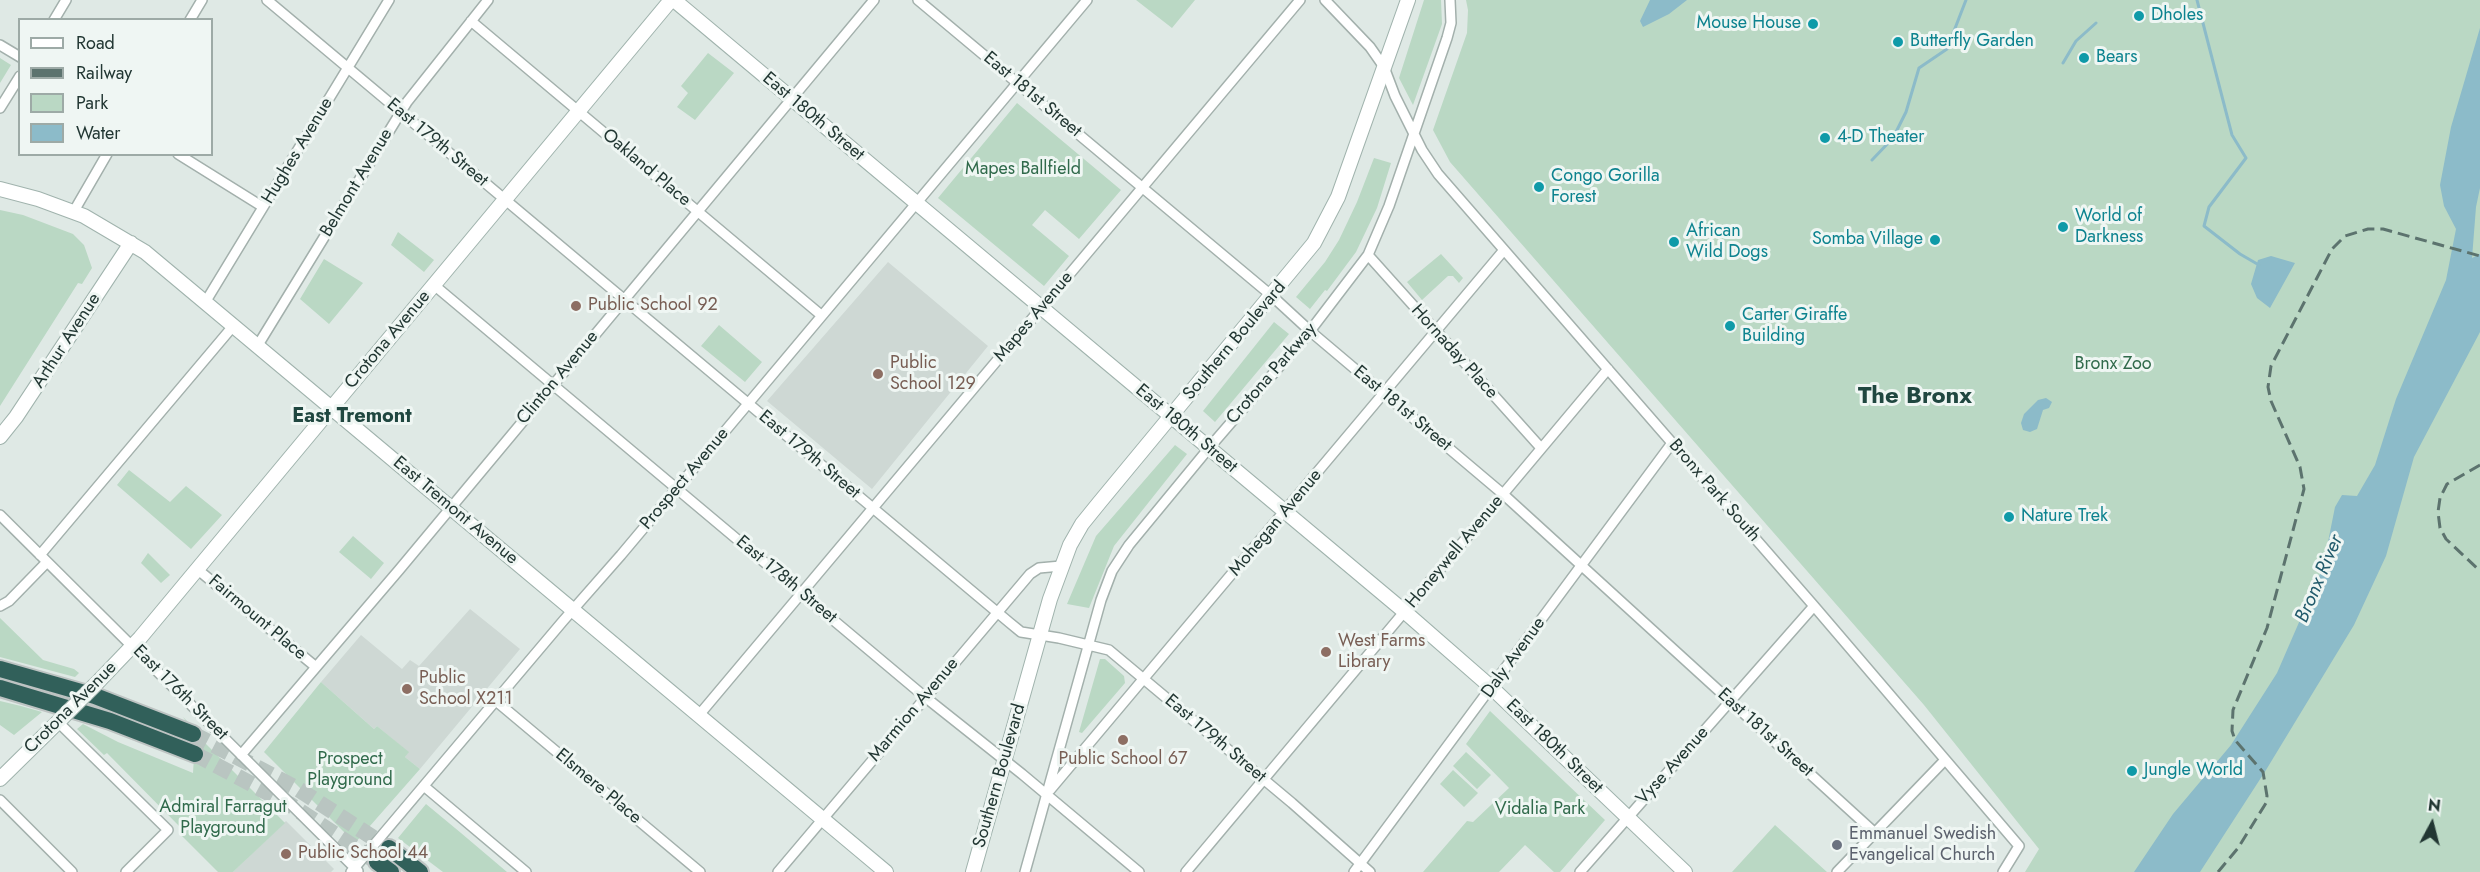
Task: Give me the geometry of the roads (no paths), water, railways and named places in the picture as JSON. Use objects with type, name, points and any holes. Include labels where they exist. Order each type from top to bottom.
[{"type":"highway","points":[[0,669],[95,696],[193,734]]},
{"type":"highway","points":[[0,688],[110,721],[195,754]]},
{"type":"highway","points":[[389,848],[420,872]]},
{"type":"main road","name":"East 180th Street","points":[[673,0],[1405,612],[1492,688],[1685,872]]},
{"type":"main road","name":"Crotona Avenue","points":[[0,779],[133,646],[578,110],[673,0]]},
{"type":"main road","name":"Southern Boulevard","points":[[973,872],[1061,566],[1082,525],[1314,243],[1333,209],[1408,0]]},
{"type":"main road","name":"East Tremont Avenue","points":[[0,189],[74,212],[132,243],[206,301],[886,872]]},
{"type":"main road","name":"Arthur Avenue","points":[[0,437],[16,417],[132,243]]},
{"type":"street","points":[[55,18],[66,0]]},
{"type":"street","points":[[191,18],[202,0]]},
{"type":"street","name":"East 179th Street","points":[[267,0],[1021,632],[1089,644],[1109,650],[1370,872]]},
{"type":"street","name":"Hughes Avenue","points":[[206,301],[389,0]]},
{"type":"street","name":"Belmont Avenue","points":[[258,345],[400,112],[488,0]]},
{"type":"street","name":"Clinton Avenue","points":[[241,754],[451,507],[874,0]]},
{"type":"street","name":"East 181st Street","points":[[918,0],[1272,296],[1310,332],[1503,494],[1875,833]]},
{"type":"street","name":"Prospect Avenue","points":[[355,871],[1087,0]]},
{"type":"street","name":"Mapes Avenue","points":[[699,715],[1300,0]]},
{"type":"street","name":"Bronx Park South","points":[[1325,0],[1370,47],[1384,67],[1395,96],[1422,150],[1438,174],[1814,606],[1944,761],[2019,846],[2003,872]]},
{"type":"street","name":"Crotona Parkway","points":[[1025,872],[1104,590],[1118,561],[1209,448],[1310,332],[1368,255],[1389,206],[1451,23],[1450,0]]},
{"type":"street","name":"Oakland Place","points":[[471,21],[821,315]]},
{"type":"street","points":[[0,45],[18,56]]},
{"type":"street","points":[[0,108],[18,79]]},
{"type":"street","points":[[74,212],[84,190],[105,156]]},
{"type":"street","points":[[181,156],[264,207]]},
{"type":"street","name":"Mohegan Avenue","points":[[1047,795],[1504,250]]},
{"type":"street","name":"Hornaday Place","points":[[1368,255],[1541,448]]},
{"type":"street","name":"East 178th Street","points":[[434,285],[925,697],[1139,872]]},
{"type":"street","points":[[0,606],[11,599],[234,325]]},
{"type":"street","name":"Honeywell Avenue","points":[[1186,872],[1608,369]]},
{"type":"street","name":"Daly Avenue","points":[[1354,872],[1672,443]]},
{"type":"street","name":"East 176th Street","points":[[0,515],[241,754],[355,871]]},
{"type":"street","name":"Marmion Avenue","points":[[778,872],[1033,571],[1061,566]]},
{"type":"street","name":"Fairmount Place","points":[[198,569],[316,667]]},
{"type":"street","name":"Vyse Avenue","points":[[1580,872],[1814,606]]},
{"type":"street","name":"Elsmere Place","points":[[496,701],[700,872]]},
{"type":"street","points":[[60,720],[168,830],[126,872]]},
{"type":"street","points":[[1837,872],[1944,761]]},
{"type":"street","points":[[425,787],[526,872]]},
{"type":"street","points":[[0,800],[72,872]]},
{"type":"water","points":[[1650,0],[1687,0],[1669,14],[1643,27],[1640,21]]},
{"type":"water","name":"Bronx River","points":[[2480,28],[2480,188],[2476,207],[2472,258],[2480,254],[2480,332],[2414,457],[2386,556],[2354,625],[2266,770],[2200,872],[2134,872],[2173,814],[2231,745],[2277,673],[2323,567],[2335,507],[2342,495],[2357,496],[2375,465],[2396,399],[2446,280],[2456,229],[2444,206],[2440,185],[2451,127]]},
{"type":"water","points":[[2271,256],[2295,263],[2270,308],[2257,298],[2251,284],[2258,260]]},
{"type":"water","points":[[2046,398],[2052,402],[2049,408],[2043,410],[2037,429],[2030,432],[2023,430],[2021,423],[2024,414],[2038,400]]},
{"type":"waterway","points":[[1872,160],[1893,138],[1906,112],[1919,68],[1947,49],[1966,0]]},
{"type":"waterway","points":[[2197,0],[2232,135],[2246,158],[2209,207],[2204,226],[2240,254],[2259,265]]},
{"type":"waterway","points":[[2063,63],[2076,41],[2096,23]]},
{"type":"tunnel","points":[[193,734],[298,789],[389,848]]},
{"type":"tunnel","points":[[195,754],[289,804],[377,862]]},
{"type":"railway","points":[[2218,872],[2238,848],[2266,803],[2263,772],[2235,740],[2232,731],[2233,710],[2267,628],[2304,489],[2300,467],[2271,401],[2268,387],[2271,366],[2332,249],[2345,236],[2368,229],[2383,229],[2480,256]]},
{"type":"railway","points":[[2480,465],[2447,484],[2440,498],[2438,512],[2440,528],[2446,539],[2480,571]]},
{"type":"place","name":"Dholes","points":[[2139,16]]},
{"type":"place","name":"Mouse House","points":[[1813,24]]},
{"type":"place","name":"Butterfly Garden","points":[[1898,42]]},
{"type":"place","name":"Bears","points":[[2084,58]]},
{"type":"place","name":"4-D Theater","points":[[1825,138]]},
{"type":"place","name":"Congo Gorilla Forest","points":[[1539,187]]},
{"type":"place","name":"World of Darkness","points":[[2063,227]]},
{"type":"place","name":"Somba Village","points":[[1935,240]]},
{"type":"place","name":"African Wild Dogs","points":[[1674,242]]},
{"type":"place","name":"Public School 92","points":[[576,306]]},
{"type":"place","name":"Carter Giraffe Building","points":[[1730,326]]},
{"type":"place","name":"Public School 129","points":[[878,374]]},
{"type":"place","name":"Nature Trek","points":[[2009,517]]},
{"type":"place","name":"West Farms Library","points":[[1326,652]]},
{"type":"place","name":"Public School X211","points":[[407,689]]},
{"type":"place","name":"Public School 67","points":[[1123,740]]},
{"type":"place","name":"Jungle World","points":[[2132,771]]},
{"type":"place","name":"Emmanuel Swedish Evangelical Church","points":[[1837,845]]},
{"type":"place","name":"Public School 44","points":[[286,854]]},
{"type":"district","name":"The Bronx","points":[[1915,397]]},
{"type":"district","name":"East Tremont","points":[[352,417]]},
{"type":"park label","name":"Mapes Ballfield","points":[[1023,170]]},
{"type":"park label","name":"Bronx Zoo","points":[[2113,365]]},
{"type":"park label","name":"Prospect Playground","points":[[350,770]]},
{"type":"park label","name":"Vidalia Park","points":[[1540,810]]},
{"type":"park label","name":"Admiral Farragut Playground","points":[[223,818]]}]
